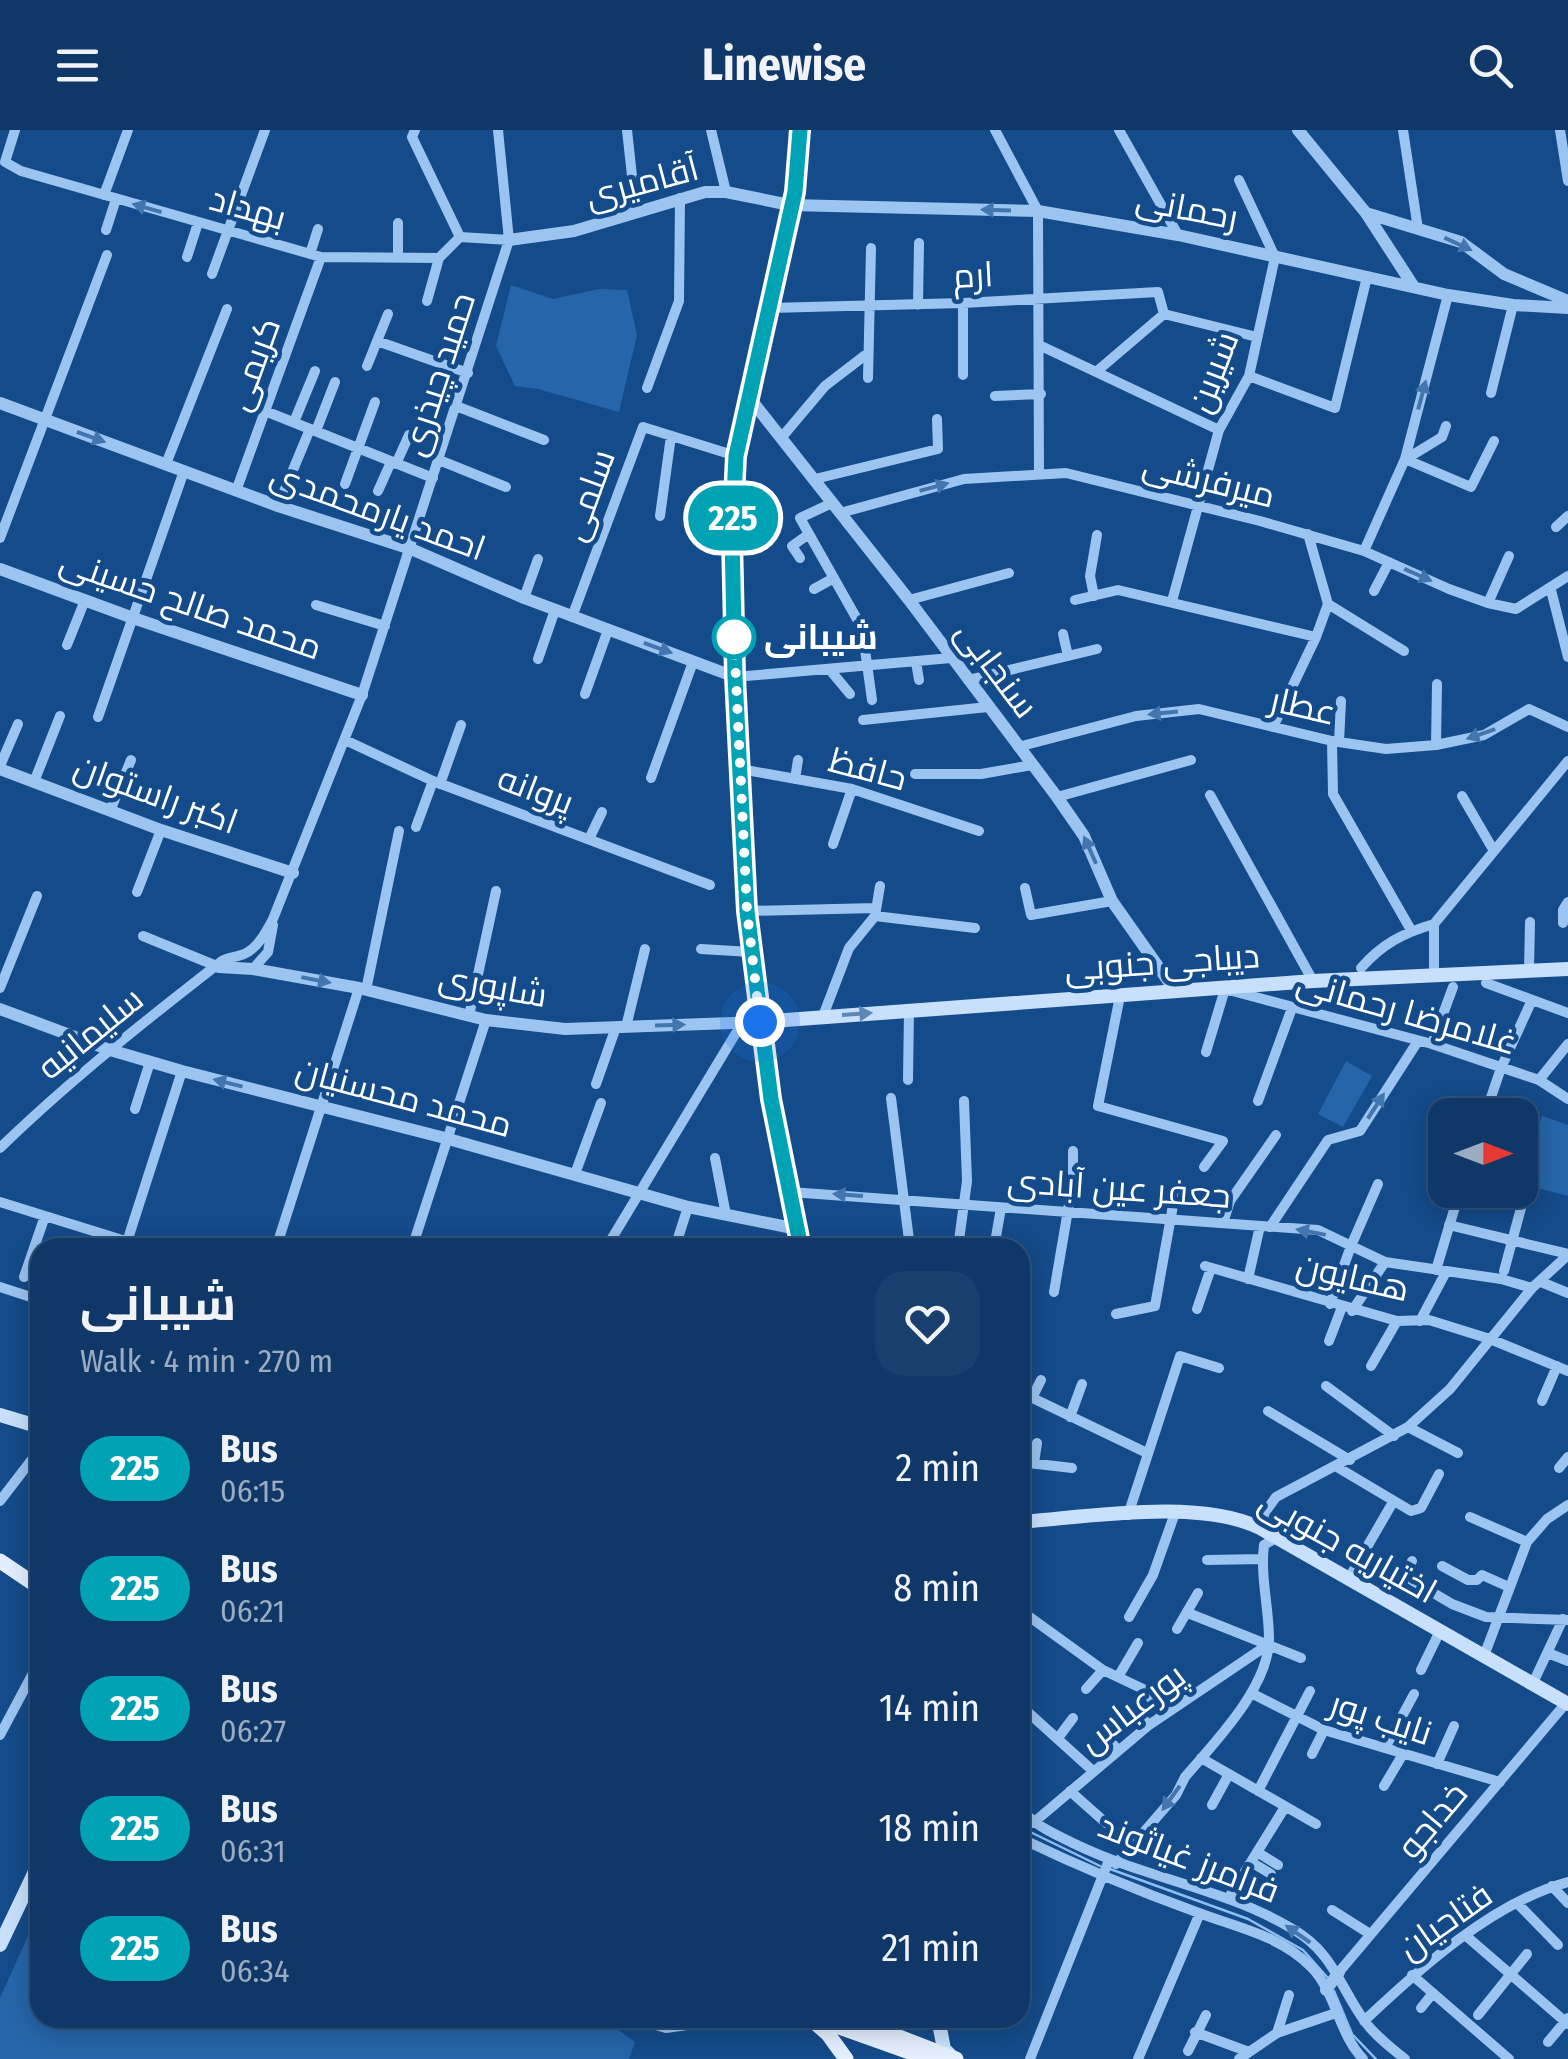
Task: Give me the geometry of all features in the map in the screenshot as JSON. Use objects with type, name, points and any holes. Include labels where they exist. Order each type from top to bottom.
[{"type":"main road","points":[[790,205],[787,191],[791,130]]},
{"type":"main road","points":[[799,1238],[760,1022],[747,911],[732,537],[736,456],[795,192],[800,130]]},
{"type":"main road","name":"دیباجی جنوبی","points":[[760,1022],[1313,981],[1568,969]]},
{"type":"main road","points":[[0,1415],[30,1424]]},
{"type":"main road","name":"اختیاریه جنوبی","points":[[1030,1521],[1175,1513],[1212,1514],[1255,1526],[1567,1703]]},
{"type":"main road","points":[[0,1561],[30,1578]]},
{"type":"main road","points":[[0,1945],[30,1882]]},
{"type":"main road","points":[[822,2028],[846,2059]]},
{"type":"main road","points":[[841,2028],[929,2059]]},
{"type":"main road","points":[[883,2028],[954,2059]]},
{"type":"main road","points":[[945,2028],[954,2059]]},
{"type":"street","name":"بهداد","points":[[15,130],[2,163],[21,171],[316,255],[440,258]]},
{"type":"street","points":[[106,230],[110,197],[128,130]]},
{"type":"street","points":[[212,274],[265,130]]},
{"type":"street","points":[[414,130],[412,137],[460,238]]},
{"type":"street","points":[[427,301],[440,258],[460,238],[509,240],[498,130]]},
{"type":"street","points":[[627,130],[636,213]]},
{"type":"street","points":[[710,130],[726,192]]},
{"type":"street","points":[[995,130],[1038,211],[1039,474]]},
{"type":"street","points":[[1119,130],[1178,235]]},
{"type":"street","points":[[1298,130],[1366,214],[1414,287]]},
{"type":"street","points":[[1403,130],[1418,230]]},
{"type":"street","points":[[1560,130],[1568,181]]},
{"type":"street","points":[[1239,180],[1276,257]]},
{"type":"street","name":"آقامیری","points":[[509,240],[574,230],[705,192],[726,192],[790,205]]},
{"type":"street","points":[[647,388],[679,300],[680,198]]},
{"type":"street","name":"رحمانی","points":[[790,205],[1038,211],[1178,235],[1448,295],[1513,305],[1568,305]]},
{"type":"street","points":[[1366,214],[1461,242],[1504,274],[1568,305]]},
{"type":"street","points":[[187,256],[198,223]]},
{"type":"street","points":[[398,223],[398,258]]},
{"type":"street","name":"کریمی","points":[[236,490],[316,255],[318,230]]},
{"type":"street","name":"حمید چیذری","points":[[253,968],[268,952],[274,920],[362,695],[509,240]]},
{"type":"street","points":[[918,305],[920,242]]},
{"type":"street","points":[[868,378],[870,248]]},
{"type":"street","points":[[0,538],[106,255]]},
{"type":"street","name":"شیرین","points":[[1172,601],[1219,430],[1248,376],[1276,257]]},
{"type":"street","points":[[1248,376],[1335,408],[1367,277]]},
{"type":"street","name":"ارم","points":[[769,308],[963,304],[1158,292],[1164,314]]},
{"type":"street","points":[[1364,551],[1405,459],[1448,295]]},
{"type":"street","points":[[963,304],[963,375]]},
{"type":"street","points":[[1491,392],[1513,305]]},
{"type":"street","points":[[166,464],[227,310]]},
{"type":"street","points":[[367,366],[388,314]]},
{"type":"street","points":[[1096,372],[1164,314],[1257,338]]},
{"type":"street","points":[[377,341],[468,373]]},
{"type":"street","points":[[1039,345],[1219,430]]},
{"type":"street","points":[[782,437],[825,386],[868,353]]},
{"type":"street","points":[[294,422],[315,371]]},
{"type":"street","points":[[278,506],[335,382]]},
{"type":"street","points":[[994,396],[1040,394]]},
{"type":"street","name":"سنجابی","points":[[748,396],[909,600],[1057,797],[1084,836],[1112,901],[1176,992]]},
{"type":"street","points":[[344,484],[375,402]]},
{"type":"street","name":"احمد یارمحمدی","points":[[0,403],[278,506],[411,548],[524,598],[735,677]]},
{"type":"street","points":[[456,406],[544,440]]},
{"type":"street","points":[[265,411],[433,478]]},
{"type":"street","points":[[814,479],[938,448],[937,419]]},
{"type":"street","points":[[1405,459],[1442,437],[1446,426]]},
{"type":"street","name":"سلمی","points":[[572,616],[643,427],[736,456]]},
{"type":"street","points":[[378,491],[409,435]]},
{"type":"street","points":[[660,516],[671,436]]},
{"type":"street","points":[[1405,459],[1471,488],[1494,441]]},
{"type":"street","points":[[439,460],[506,487]]},
{"type":"street","points":[[98,717],[184,471]]},
{"type":"street","name":"میرفرشی","points":[[836,508],[964,479],[1066,473],[1364,551],[1488,604],[1516,609],[1568,576]]},
{"type":"street","points":[[836,508],[800,518],[862,628],[872,700]]},
{"type":"street","points":[[1556,526],[1568,516]]},
{"type":"street","points":[[800,558],[792,546],[810,534]]},
{"type":"street","points":[[1273,727],[1328,604],[1308,534]]},
{"type":"street","points":[[1094,596],[1090,576],[1096,535]]},
{"type":"street","points":[[1488,604],[1509,556]]},
{"type":"street","points":[[524,598],[538,559]]},
{"type":"street","points":[[1374,591],[1389,562]]},
{"type":"street","name":"محمد صالح حسینی","points":[[0,569],[362,695]]},
{"type":"street","points":[[909,600],[1010,573]]},
{"type":"street","points":[[814,589],[834,578]]},
{"type":"street","points":[[1075,600],[1118,590],[1316,637]]},
{"type":"street","points":[[1551,590],[1568,657]]},
{"type":"street","points":[[67,645],[85,600]]},
{"type":"street","points":[[1328,604],[1404,651]]},
{"type":"street","points":[[316,605],[385,626]]},
{"type":"street","points":[[538,659],[555,610]]},
{"type":"street","points":[[585,694],[608,630]]},
{"type":"street","points":[[1064,634],[1068,656]]},
{"type":"street","points":[[968,680],[1098,649]]},
{"type":"street","points":[[735,677],[950,658]]},
{"type":"street","points":[[652,778],[694,662]]},
{"type":"street","points":[[916,662],[920,680]]},
{"type":"street","points":[[830,670],[850,694]]},
{"type":"street","points":[[1436,684],[1436,745]]},
{"type":"street","points":[[1341,701],[1333,794],[1410,930]]},
{"type":"street","points":[[864,720],[988,707]]},
{"type":"street","name":"عطار","points":[[1018,747],[1136,716],[1199,710],[1336,742],[1386,749],[1436,745],[1484,735],[1530,708],[1568,726]]},
{"type":"street","points":[[34,782],[60,716]]},
{"type":"street","points":[[0,768],[18,724]]},
{"type":"street","points":[[416,826],[461,725]]},
{"type":"street","name":"پروانه","points":[[345,740],[436,782],[710,885]]},
{"type":"street","points":[[110,811],[131,760]]},
{"type":"street","points":[[795,780],[798,760]]},
{"type":"street","points":[[1057,797],[1190,760]]},
{"type":"street","points":[[1361,968],[1381,945],[1410,930],[1434,924],[1568,760]]},
{"type":"street","points":[[914,774],[981,774],[1032,765]]},
{"type":"street","name":"اکبر راستوان","points":[[0,768],[161,830],[293,873]]},
{"type":"street","name":"حافظ","points":[[740,769],[852,789],[979,832]]},
{"type":"street","points":[[833,844],[852,789]]},
{"type":"street","points":[[1210,795],[1313,981]]},
{"type":"street","points":[[1462,796],[1494,851]]},
{"type":"street","points":[[589,840],[602,812]]},
{"type":"street","points":[[137,892],[161,830]]},
{"type":"street","points":[[279,1238],[320,1105],[362,989],[400,831]]},
{"type":"street","points":[[822,1016],[849,948],[875,912],[880,886]]},
{"type":"street","points":[[1025,888],[1031,915],[1112,901]]},
{"type":"street","points":[[469,1016],[496,891]]},
{"type":"street","points":[[0,988],[37,896]]},
{"type":"street","points":[[1564,923],[1563,910],[1568,902]]},
{"type":"street","points":[[747,911],[875,912],[975,928]]},
{"type":"street","name":"حمید چیذری","points":[[219,967],[225,960],[246,954],[274,920]]},
{"type":"street","points":[[1529,971],[1530,922]]},
{"type":"street","points":[[1434,924],[1434,976]]},
{"type":"street","points":[[144,936],[219,967]]},
{"type":"street","points":[[596,1084],[621,1027],[645,949]]},
{"type":"street","points":[[701,949],[751,952]]},
{"type":"street","points":[[246,954],[253,968]]},
{"type":"street","name":"شاپوری","points":[[219,967],[253,968],[362,989],[486,1020],[565,1029],[760,1022]]},
{"type":"street","name":"سلیمانیه","points":[[0,1148],[56,1094],[219,967]]},
{"type":"street","points":[[1486,983],[1568,1012]]},
{"type":"street","points":[[1432,1044],[1453,987]]},
{"type":"street","points":[[1206,1052],[1225,989]]},
{"type":"street","name":"غلامرضا رحمانی","points":[[1225,989],[1432,1044],[1539,1080],[1568,1099]]},
{"type":"street","points":[[1120,996],[1098,1106],[1222,1141],[1204,1167]]},
{"type":"street","points":[[1491,1098],[1532,1000]]},
{"type":"street","points":[[1258,1101],[1292,1008]]},
{"type":"street","points":[[908,1080],[909,1010]]},
{"type":"street","name":"محمد محسنیان","points":[[2,1015],[182,1071],[445,1138],[688,1207],[797,1229]]},
{"type":"street","points":[[415,1238],[486,1020]]},
{"type":"street","points":[[612,1238],[736,1033]]},
{"type":"street","points":[[1248,1279],[1265,1226],[1328,1140],[1360,1131],[1418,1041]]},
{"type":"street","points":[[1539,1080],[1568,1044]]},
{"type":"street","points":[[135,1109],[150,1062]]},
{"type":"street","points":[[128,1238],[182,1071]]},
{"type":"street","points":[[891,1098],[909,1238]]},
{"type":"street","points":[[959,1238],[967,1181],[964,1101]]},
{"type":"street","points":[[574,1174],[601,1102]]},
{"type":"street","points":[[1223,1223],[1230,1201],[1276,1135]]},
{"type":"street","points":[[1054,1292],[1073,1181],[1073,1151]]},
{"type":"street","points":[[715,1158],[726,1215]]},
{"type":"street","points":[[1329,1341],[1341,1307],[1351,1246],[1378,1184]]},
{"type":"street","name":"جعفر عین آبادی","points":[[790,1192],[1318,1230],[1384,1262],[1568,1293]]},
{"type":"street","points":[[1116,1314],[1155,1306],[1175,1194]]},
{"type":"street","points":[[0,1202],[108,1238]]},
{"type":"street","points":[[678,1238],[688,1207]]},
{"type":"street","points":[[996,1238],[1001,1208]]},
{"type":"street","points":[[1420,1321],[1441,1271],[1454,1208]]},
{"type":"street","points":[[1504,1271],[1521,1208]]},
{"type":"street","points":[[37,1238],[44,1216]]},
{"type":"street","points":[[1448,1225],[1568,1254]]},
{"type":"street","points":[[1030,2059],[1103,1875],[1176,1795],[1184,1777],[1250,1693],[1268,1663],[1262,1559],[1255,1526],[1276,1498],[1408,1427],[1450,1389],[1536,1285],[1568,1254]]},
{"type":"street","points":[[24,1277],[30,1259]]},
{"type":"street","points":[[1341,1307],[1384,1262]]},
{"type":"street","name":"همایون","points":[[1197,1309],[1208,1267],[1397,1321],[1429,1320],[1562,1368]]},
{"type":"street","points":[[0,1286],[30,1296]]},
{"type":"street","points":[[1370,1366],[1397,1321]]},
{"type":"street","points":[[1128,1514],[1180,1356],[1218,1368]]},
{"type":"street","points":[[1542,1401],[1562,1368]]},
{"type":"street","points":[[1041,1380],[1032,1398],[1146,1454]]},
{"type":"street","points":[[1070,1417],[1082,1384]]},
{"type":"street","points":[[1326,1386],[1394,1436]]},
{"type":"street","points":[[1268,1411],[1350,1460]]},
{"type":"street","points":[[1408,1427],[1458,1453]]},
{"type":"street","points":[[1034,1464],[1037,1443]]},
{"type":"street","points":[[1558,1468],[1568,1457]]},
{"type":"street","points":[[0,1501],[30,1461]]},
{"type":"street","points":[[1030,1463],[1072,1468]]},
{"type":"street","points":[[1336,1467],[1393,1502],[1416,1511],[1439,1474]]},
{"type":"street","points":[[1349,1578],[1393,1502]]},
{"type":"street","points":[[1484,1656],[1527,1542],[1536,1529],[1568,1506]]},
{"type":"street","points":[[1129,1618],[1154,1575],[1175,1513]]},
{"type":"street","points":[[1470,1517],[1527,1542]]},
{"type":"street","points":[[1262,1559],[1264,1545],[1276,1538]]},
{"type":"street","points":[[1208,1560],[1262,1559]]},
{"type":"street","points":[[1404,1576],[1412,1561]]},
{"type":"street","points":[[1382,1563],[1452,1604],[1496,1620],[1565,1620],[1533,1683]]},
{"type":"street","points":[[1442,1566],[1468,1580],[1482,1575],[1508,1587]]},
{"type":"street","points":[[1177,1629],[1198,1593]]},
{"type":"street","points":[[1188,1612],[1301,1658]]},
{"type":"street","points":[[1030,1617],[1103,1670],[1143,1689],[1166,1714]]},
{"type":"street","points":[[1421,1670],[1440,1631]]},
{"type":"street","points":[[1118,1676],[1138,1643]]},
{"type":"street","name":"پورعباس","points":[[1032,1824],[1148,1725],[1269,1644]]},
{"type":"street","points":[[1548,1654],[1568,1661]]},
{"type":"street","points":[[1086,1688],[1103,1670]]},
{"type":"street","points":[[0,1736],[30,1679]]},
{"type":"street","points":[[1258,1791],[1310,1692]]},
{"type":"street","name":"نایب پور","points":[[1250,1693],[1324,1730],[1500,1782]]},
{"type":"street","points":[[1385,1748],[1414,1694]]},
{"type":"street","name":"خداجو","points":[[1338,1972],[1567,1703]]},
{"type":"street","points":[[1134,1710],[1148,1725]]},
{"type":"street","points":[[1030,1714],[1093,1772]]},
{"type":"street","points":[[1058,1738],[1072,1718]]},
{"type":"street","points":[[1437,1764],[1454,1726]]},
{"type":"street","points":[[1312,1754],[1324,1730]]},
{"type":"street","points":[[1105,1736],[1118,1750]]},
{"type":"street","points":[[1384,1786],[1402,1754]]},
{"type":"street","points":[[1201,1758],[1316,1824]]},
{"type":"street","points":[[1212,1805],[1229,1774]]},
{"type":"street","points":[[1070,1791],[1106,1823]]},
{"type":"street","points":[[1228,1899],[1285,1807]]},
{"type":"street","name":"فرامرز غیاثوند","points":[[1030,1821],[1113,1862],[1228,1899],[1295,1929],[1338,1972],[1364,2021],[1382,2042],[1405,2059]]},
{"type":"street","name":"فرامرز غیاثوند","points":[[1030,1842],[1103,1875],[1248,1929],[1288,1949],[1311,1966],[1350,2046],[1363,2059]]},
{"type":"street","points":[[1254,1857],[1274,1869]]},
{"type":"street","name":"فتاحیان","points":[[1364,2021],[1412,1975],[1465,1935],[1552,1886],[1568,1883]]},
{"type":"street","points":[[1552,1886],[1568,1903]]},
{"type":"street","points":[[1518,1904],[1558,1945]]},
{"type":"street","points":[[1332,1910],[1370,1934]]},
{"type":"street","points":[[1138,2059],[1200,1913]]},
{"type":"street","points":[[1465,1935],[1567,2021],[1548,2042]]},
{"type":"street","points":[[1478,2015],[1527,1954]]},
{"type":"street","points":[[1326,1990],[1338,1972]]},
{"type":"street","points":[[1412,1975],[1509,2059]]},
{"type":"street","points":[[1420,2008],[1433,1994]]},
{"type":"street","points":[[1277,2034],[1289,1996]]},
{"type":"street","points":[[1195,2032],[1244,2056],[1277,2034],[1336,2013]]},
{"type":"street","points":[[1188,2052],[1206,2015]]},
{"type":"shaded area","points":[[511,285],[553,299],[599,289],[627,290],[637,335],[619,412],[515,386],[496,346]]},
{"type":"shaded area","points":[[1346,1061],[1372,1076],[1343,1127],[1318,1114]]},
{"type":"shaded area","points":[[1542,1116],[1568,1125],[1568,1196],[1538,1188],[1538,1130]]},
{"type":"shaded area","points":[[30,1931],[30,2028],[616,2028],[635,2042],[629,2059],[0,2059],[0,1998]]},
{"type":"waterway","points":[[1030,1832],[1100,1866]]},
{"type":"waterway","points":[[1110,1869],[1248,1919],[1303,1950],[1327,1977]]},
{"type":"waterway","points":[[1334,1991],[1352,2034],[1376,2059]]},
{"type":"bus line","name":"225","points":[[799,1238],[771,1099],[747,911],[732,537],[736,456],[795,192],[800,130]]},
{"type":"place","name":"شیبانی","points":[[734,637]]},
{"type":"route","points":[[734,637],[747,911],[760,1022]]}]
